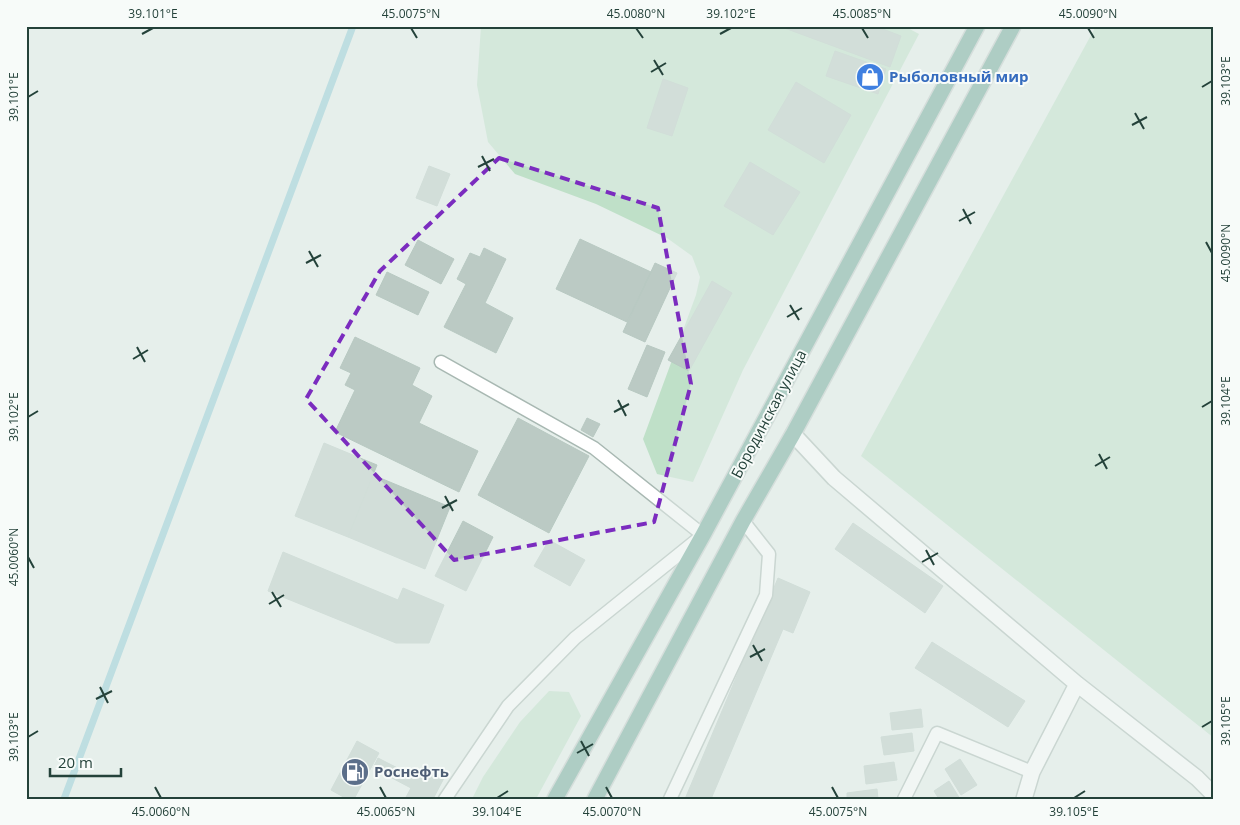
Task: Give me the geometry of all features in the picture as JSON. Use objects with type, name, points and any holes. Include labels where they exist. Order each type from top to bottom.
[{"type":"main road","name":"Бородинская улица","points":[[555,799],[703,535],[977,26]]},
{"type":"main road","name":"Бородинская улица","points":[[595,799],[743,521],[1013,26]]},
{"type":"street","points":[[792,434],[834,478],[1077,684],[1197,778],[1214,795]]},
{"type":"street","points":[[1024,799],[1032,772],[1077,684]]},
{"type":"lane","points":[[441,362],[594,448],[703,535],[575,638],[508,706],[445,799]]},
{"type":"lane","points":[[670,799],[766,595],[768,554],[743,521]]},
{"type":"lane","points":[[904,799],[937,733],[1032,772]]},
{"type":"highlighted area","points":[[499,158],[658,208],[691,384],[654,522],[454,560],[306,399],[380,271]]},
{"type":"green space","points":[[481,26],[904,26],[919,34],[743,370],[693,482],[657,474],[643,439],[696,295],[700,277],[692,256],[667,238],[596,204],[515,174],[488,142],[477,85]]},
{"type":"green space","points":[[1096,26],[1214,26],[1214,738],[861,456]]},
{"type":"green space","points":[[549,691],[569,692],[581,716],[536,799],[472,799],[483,777],[520,722]]},
{"type":"building","points":[[779,26],[875,26],[901,36],[890,67]]},
{"type":"building","points":[[835,51],[886,69],[878,94],[826,76]]},
{"type":"building","points":[[663,79],[688,88],[672,136],[647,128]]},
{"type":"building","points":[[796,82],[851,115],[824,163],[768,130]]},
{"type":"building","points":[[750,162],[800,192],[773,235],[724,206]]},
{"type":"building","points":[[429,166],[450,174],[437,206],[416,198]]},
{"type":"building","points":[[580,239],[651,272],[627,322],[556,289]]},
{"type":"building","points":[[418,240],[454,259],[441,284],[405,265]]},
{"type":"building","points":[[484,248],[506,259],[485,303],[513,318],[496,353],[444,327],[466,284],[457,279],[470,253],[480,257]]},
{"type":"building","points":[[655,263],[677,273],[645,342],[623,332]]},
{"type":"building","points":[[387,272],[429,292],[418,315],[376,295]]},
{"type":"building","points":[[712,281],[732,293],[689,371],[668,360]]},
{"type":"building","points":[[355,337],[420,368],[412,385],[432,396],[419,423],[478,451],[459,492],[335,432],[355,390],[345,385],[351,373],[340,368]]},
{"type":"building","points":[[647,345],[665,352],[647,397],[628,389]]},
{"type":"building","points":[[518,418],[589,456],[549,533],[478,495]]},
{"type":"building","points":[[587,418],[600,424],[593,437],[581,430]]},
{"type":"building","points":[[324,443],[377,465],[348,537],[295,516]]},
{"type":"building","points":[[373,475],[450,507],[425,569],[348,537]]},
{"type":"building","points":[[463,521],[493,537],[466,591],[435,576]]},
{"type":"building","points":[[853,523],[943,586],[925,613],[835,549]]},
{"type":"building","points":[[549,540],[585,560],[570,586],[534,566]]},
{"type":"building","points":[[283,552],[398,600],[403,588],[444,605],[429,643],[396,643],[268,591]]},
{"type":"building","points":[[778,578],[810,592],[793,633],[783,629],[711,799],[685,799]]},
{"type":"building","points":[[932,642],[1025,701],[1008,727],[915,668]]},
{"type":"building","points":[[921,709],[923,727],[892,730],[890,713]]},
{"type":"building","points":[[912,733],[914,751],[884,755],[881,737]]},
{"type":"building","name":"Роснефть","points":[[357,741],[379,753],[354,799],[347,799],[331,790]]},
{"type":"building","points":[[378,758],[417,778],[423,767],[444,778],[433,799],[405,799],[411,788],[373,768]]},
{"type":"building","points":[[960,759],[977,785],[961,795],[945,769]]},
{"type":"building","points":[[894,762],[897,780],[866,784],[864,766]]},
{"type":"building","points":[[949,781],[960,799],[939,799],[934,791]]},
{"type":"building","points":[[877,789],[878,799],[847,799],[847,793]]},
{"type":"waterway","points":[[64,799],[353,26]]},
{"type":"place","name":"Рыболовный мир","points":[[870,77]]},
{"type":"place","name":"Роснефть","points":[[355,772]]}]
